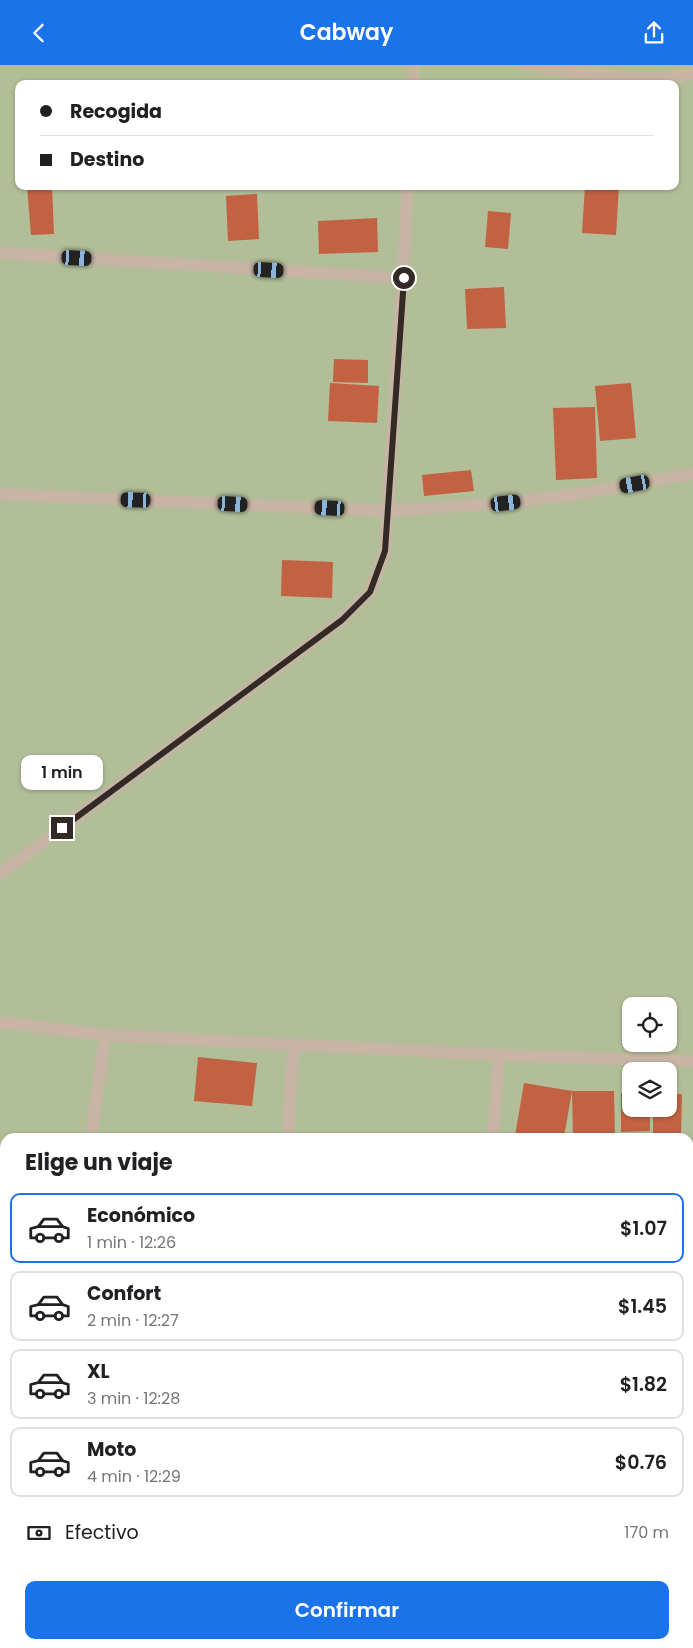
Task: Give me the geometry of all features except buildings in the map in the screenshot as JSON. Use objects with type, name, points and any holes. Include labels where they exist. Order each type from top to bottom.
[{"type":"street","points":[[413,80],[414,65]]},
{"type":"street","points":[[523,65],[634,77],[693,74]]},
{"type":"street","points":[[0,874],[342,620],[370,592],[385,551],[404,278],[408,190]]},
{"type":"street","points":[[0,253],[404,278]]},
{"type":"street","points":[[0,494],[388,511],[506,503],[577,494],[693,474]]},
{"type":"street","points":[[0,1022],[105,1035],[499,1055],[693,1061]]},
{"type":"street","points":[[92,1133],[105,1035]]},
{"type":"street","points":[[288,1133],[293,1045]]},
{"type":"street","points":[[493,1133],[499,1055]]},
{"type":"green space","points":[[0,65],[693,65],[693,1133],[0,1133]]},
{"type":"route","points":[[62,828],[342,620],[370,592],[385,551],[404,278]]}]
